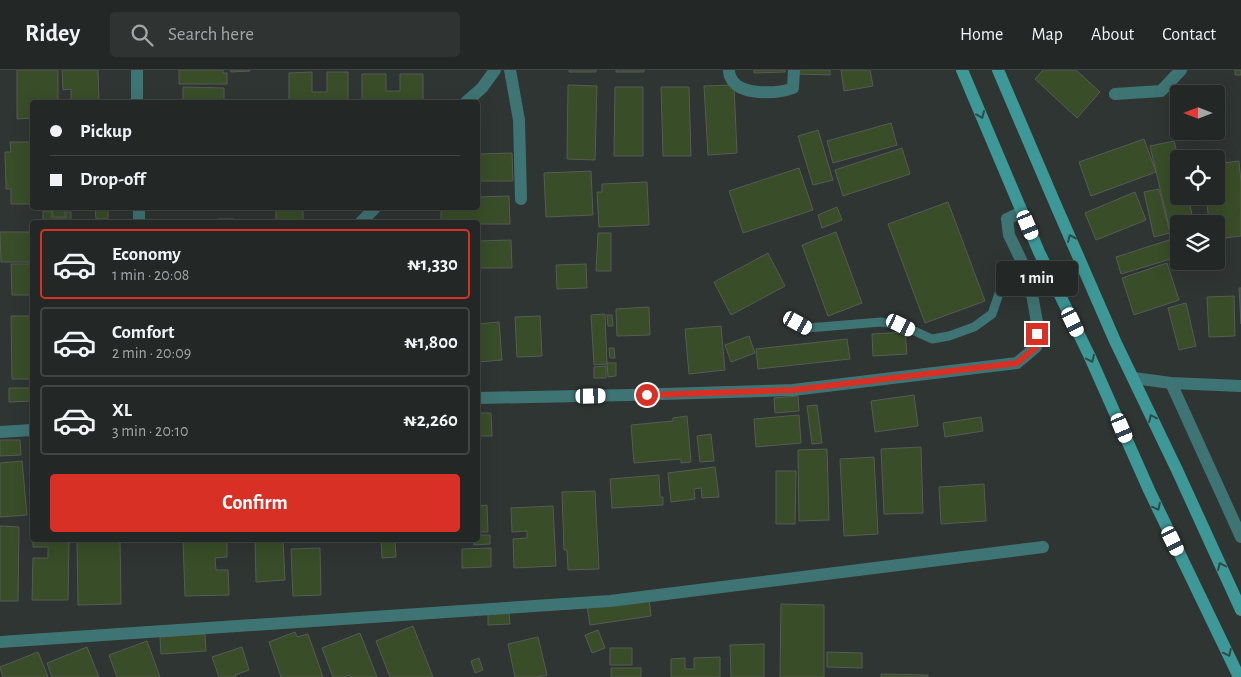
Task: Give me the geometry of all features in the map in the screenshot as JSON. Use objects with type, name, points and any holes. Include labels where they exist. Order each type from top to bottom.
[{"type":"main road","points":[[962,70],[1039,252],[1110,401],[1149,490],[1239,677]]},
{"type":"main road","points":[[998,70],[1116,341],[1241,610]]},
{"type":"street","points":[[137,70],[138,100]]},
{"type":"street","points":[[468,100],[482,88],[495,70]]},
{"type":"street","points":[[510,70],[519,120],[522,199]]},
{"type":"street","points":[[729,70],[731,79],[739,87],[761,93],[784,91],[793,88],[794,70]]},
{"type":"street","points":[[1115,94],[1161,90],[1181,70]]},
{"type":"street","points":[[363,220],[373,210]]},
{"type":"street","points":[[480,398],[619,396],[793,390],[1017,363],[1036,347],[1037,322],[1031,288],[1009,235],[1007,219],[1022,212]]},
{"type":"street","points":[[1134,378],[1171,383],[1241,386]]},
{"type":"street","points":[[1171,383],[1241,537]]},
{"type":"street","points":[[0,432],[30,430]]},
{"type":"street","points":[[0,642],[610,601],[1043,547]]},
{"type":"lane","points":[[789,317],[808,328],[881,322],[901,325],[932,338],[949,336],[974,327],[992,314],[1003,282],[1024,268]]},
{"type":"building","points":[[17,70],[58,70],[58,100],[30,100],[30,118],[17,119]]},
{"type":"building","points":[[62,70],[98,70],[99,100],[71,100],[71,89],[63,90]]},
{"type":"building","points":[[179,70],[223,70],[223,73],[227,73],[227,84],[179,84]]},
{"type":"building","points":[[230,70],[250,70],[250,71],[231,72]]},
{"type":"building","points":[[569,70],[596,70],[596,72],[569,72]]},
{"type":"building","points":[[616,70],[644,70],[644,72],[616,72]]},
{"type":"building","points":[[754,70],[785,70],[785,72],[754,73]]},
{"type":"building","points":[[800,70],[830,70],[830,75],[799,74]]},
{"type":"building","points":[[841,70],[870,70],[873,86],[844,91]]},
{"type":"building","points":[[1043,70],[1076,70],[1100,92],[1077,118],[1035,79]]},
{"type":"building","points":[[1235,70],[1241,70],[1241,75],[1235,75]]},
{"type":"building","points":[[312,72],[312,92],[327,92],[327,72],[348,72],[348,100],[289,100],[289,73]]},
{"type":"building","points":[[362,74],[386,74],[386,91],[400,91],[400,74],[423,74],[423,100],[362,100]]},
{"type":"building","points":[[568,85],[597,86],[595,160],[567,159]]},
{"type":"building","points":[[734,85],[737,153],[708,155],[704,86]]},
{"type":"building","points":[[183,87],[224,88],[224,100],[183,100]]},
{"type":"building","points":[[615,87],[643,87],[643,156],[614,156]]},
{"type":"building","points":[[661,87],[689,87],[691,156],[663,156]]},
{"type":"building","points":[[891,123],[897,145],[833,163],[827,141]]},
{"type":"building","points":[[818,130],[833,180],[813,185],[798,136]]},
{"type":"building","points":[[1144,139],[1156,172],[1091,196],[1079,162]]},
{"type":"building","points":[[1174,141],[1176,150],[1170,150],[1170,205],[1190,205],[1192,215],[1170,215],[1170,230],[1150,146]]},
{"type":"building","points":[[10,142],[30,142],[30,204],[11,204],[11,189],[6,189],[5,152],[11,152]]},
{"type":"building","points":[[902,148],[910,174],[843,196],[835,170]]},
{"type":"building","points":[[512,153],[513,181],[480,181],[480,154]]},
{"type":"building","points":[[1239,161],[1241,236],[1225,238],[1225,215],[1208,215],[1207,205],[1225,205],[1225,163]]},
{"type":"building","points":[[799,168],[813,210],[743,233],[729,191]]},
{"type":"building","points":[[591,171],[593,215],[546,217],[544,173]]},
{"type":"building","points":[[647,182],[649,225],[599,227],[597,192],[602,192],[602,184]]},
{"type":"building","points":[[1159,189],[1170,233],[1154,237],[1144,192]]},
{"type":"building","points":[[1135,192],[1146,220],[1096,240],[1085,213]]},
{"type":"building","points":[[509,196],[510,224],[480,224],[480,220],[441,220],[441,210],[480,210],[480,197]]},
{"type":"building","points":[[948,202],[985,301],[925,323],[888,224]]},
{"type":"building","points":[[837,207],[842,220],[822,228],[818,215]]},
{"type":"building","points":[[52,210],[65,210],[65,217],[53,217]]},
{"type":"building","points":[[95,210],[108,210],[108,219],[96,219]]},
{"type":"building","points":[[276,210],[303,210],[303,220],[276,220]]},
{"type":"building","points":[[43,211],[52,211],[52,220],[43,220]]},
{"type":"building","points":[[66,212],[71,212],[71,220],[54,220],[54,218],[66,218]]},
{"type":"building","points":[[0,232],[30,232],[30,262],[1,262]]},
{"type":"building","points":[[836,232],[862,303],[828,316],[802,245]]},
{"type":"building","points":[[598,233],[611,233],[611,271],[596,271]]},
{"type":"building","points":[[511,240],[512,268],[480,268],[480,241]]},
{"type":"building","points":[[1169,240],[1170,259],[1121,274],[1116,257]]},
{"type":"building","points":[[768,253],[785,286],[731,315],[714,282]]},
{"type":"building","points":[[1167,263],[1179,300],[1134,315],[1122,278]]},
{"type":"building","points":[[11,264],[30,264],[30,295],[12,295]]},
{"type":"building","points":[[586,264],[587,288],[557,289],[556,265]]},
{"type":"building","points":[[1239,288],[1241,288],[1241,324]]},
{"type":"building","points":[[1234,296],[1235,336],[1209,337],[1207,297]]},
{"type":"building","points":[[1186,303],[1196,346],[1179,350],[1168,308]]},
{"type":"building","points":[[649,307],[650,335],[617,336],[616,309]]},
{"type":"building","points":[[605,314],[607,364],[594,365],[591,315]]},
{"type":"building","points":[[607,315],[612,315],[613,326],[608,326]]},
{"type":"building","points":[[11,316],[30,316],[30,379],[12,379]]},
{"type":"building","points":[[540,316],[542,356],[517,357],[515,317]]},
{"type":"building","points":[[499,322],[502,360],[480,362],[480,324]]},
{"type":"building","points":[[721,326],[725,370],[689,374],[685,329]]},
{"type":"building","points":[[905,332],[907,354],[873,356],[872,334]]},
{"type":"building","points":[[749,336],[755,353],[731,362],[725,345]]},
{"type":"building","points":[[847,339],[850,359],[758,369],[756,349]]},
{"type":"building","points":[[609,348],[614,348],[615,358],[610,358]]},
{"type":"building","points":[[607,363],[616,363],[616,376],[608,377]]},
{"type":"building","points":[[606,366],[606,378],[594,378],[594,367]]},
{"type":"building","points":[[9,388],[30,388],[30,401],[9,402]]},
{"type":"building","points":[[914,395],[918,426],[875,432],[871,401]]},
{"type":"building","points":[[798,396],[799,411],[775,413],[774,398]]},
{"type":"building","points":[[817,405],[822,443],[812,444],[807,406]]},
{"type":"building","points":[[480,413],[491,413],[492,436],[480,436]]},
{"type":"building","points":[[799,415],[801,443],[756,447],[754,419]]},
{"type":"building","points":[[687,416],[691,462],[681,463],[681,459],[634,463],[631,425],[673,421],[673,418]]},
{"type":"building","points":[[981,417],[983,431],[945,437],[943,423]]},
{"type":"building","points":[[711,434],[714,461],[700,462],[697,436]]},
{"type":"building","points":[[0,440],[20,440],[21,455],[0,456]]},
{"type":"building","points":[[921,447],[923,513],[884,514],[881,449]]},
{"type":"building","points":[[827,449],[829,520],[799,521],[798,450]]},
{"type":"building","points":[[874,457],[878,534],[844,536],[840,459]]},
{"type":"building","points":[[22,461],[27,515],[0,517],[0,463]]},
{"type":"building","points":[[715,467],[719,497],[702,498],[701,488],[694,489],[695,499],[671,502],[668,473]]},
{"type":"building","points":[[776,471],[796,471],[795,524],[776,524]]},
{"type":"building","points":[[659,475],[660,497],[663,497],[663,505],[612,508],[610,479]]},
{"type":"building","points":[[984,484],[986,521],[941,524],[939,487]]},
{"type":"building","points":[[595,491],[599,569],[568,570],[567,550],[564,550],[562,492]]},
{"type":"building","points":[[487,505],[488,532],[480,532],[480,506]]},
{"type":"building","points":[[553,506],[556,566],[514,568],[513,539],[527,538],[527,531],[512,532],[511,508]]},
{"type":"building","points":[[0,526],[19,527],[18,601],[0,601]]},
{"type":"building","points":[[480,535],[490,535],[490,544],[474,545],[474,542],[480,542]]},
{"type":"building","points":[[33,542],[69,542],[68,600],[32,600],[33,558],[48,558],[48,547],[33,547]]},
{"type":"building","points":[[77,542],[120,542],[121,604],[78,605]]},
{"type":"building","points":[[183,542],[227,542],[227,557],[215,558],[216,570],[228,570],[229,595],[185,596]]},
{"type":"building","points":[[255,542],[283,542],[285,580],[256,582]]},
{"type":"building","points":[[381,542],[395,542],[396,557],[382,558]]},
{"type":"building","points":[[320,548],[321,595],[293,596],[291,549]]},
{"type":"building","points":[[491,548],[491,567],[462,568],[462,549]]},
{"type":"building","points":[[649,599],[651,616],[590,625],[587,607]]},
{"type":"building","points":[[781,604],[824,605],[824,677],[780,677]]},
{"type":"building","points":[[509,612],[510,624],[488,625],[488,614]]},
{"type":"building","points":[[413,626],[433,677],[390,677],[376,641]]},
{"type":"building","points":[[598,630],[605,648],[592,653],[585,635]]},
{"type":"building","points":[[295,632],[297,637],[308,634],[323,677],[281,677],[269,642]]},
{"type":"building","points":[[360,633],[377,677],[351,677],[350,675],[333,677],[322,648]]},
{"type":"building","points":[[205,634],[206,651],[161,654],[160,637]]},
{"type":"building","points":[[538,637],[547,675],[515,677],[508,644]]},
{"type":"building","points":[[147,641],[160,677],[117,677],[109,655]]},
{"type":"building","points":[[764,644],[764,677],[731,677],[730,645]]},
{"type":"building","points":[[87,647],[99,677],[52,677],[47,663]]},
{"type":"building","points":[[242,647],[249,670],[235,675],[236,677],[219,677],[212,657]]},
{"type":"building","points":[[610,648],[632,648],[632,665],[610,665]]},
{"type":"building","points":[[38,652],[48,677],[3,677],[0,667]]},
{"type":"building","points":[[827,652],[862,653],[862,668],[827,667]]},
{"type":"building","points":[[720,657],[720,677],[671,677],[671,659],[685,658],[685,669],[694,669],[694,658]]},
{"type":"building","points":[[479,658],[483,670],[475,673],[471,661]]},
{"type":"building","points":[[611,668],[641,668],[641,677],[611,677]]},
{"type":"building","points":[[881,674],[928,675],[928,677],[881,677]]},
{"type":"route","points":[[647,395],[793,390],[1017,363],[1036,347],[1037,334]]}]
